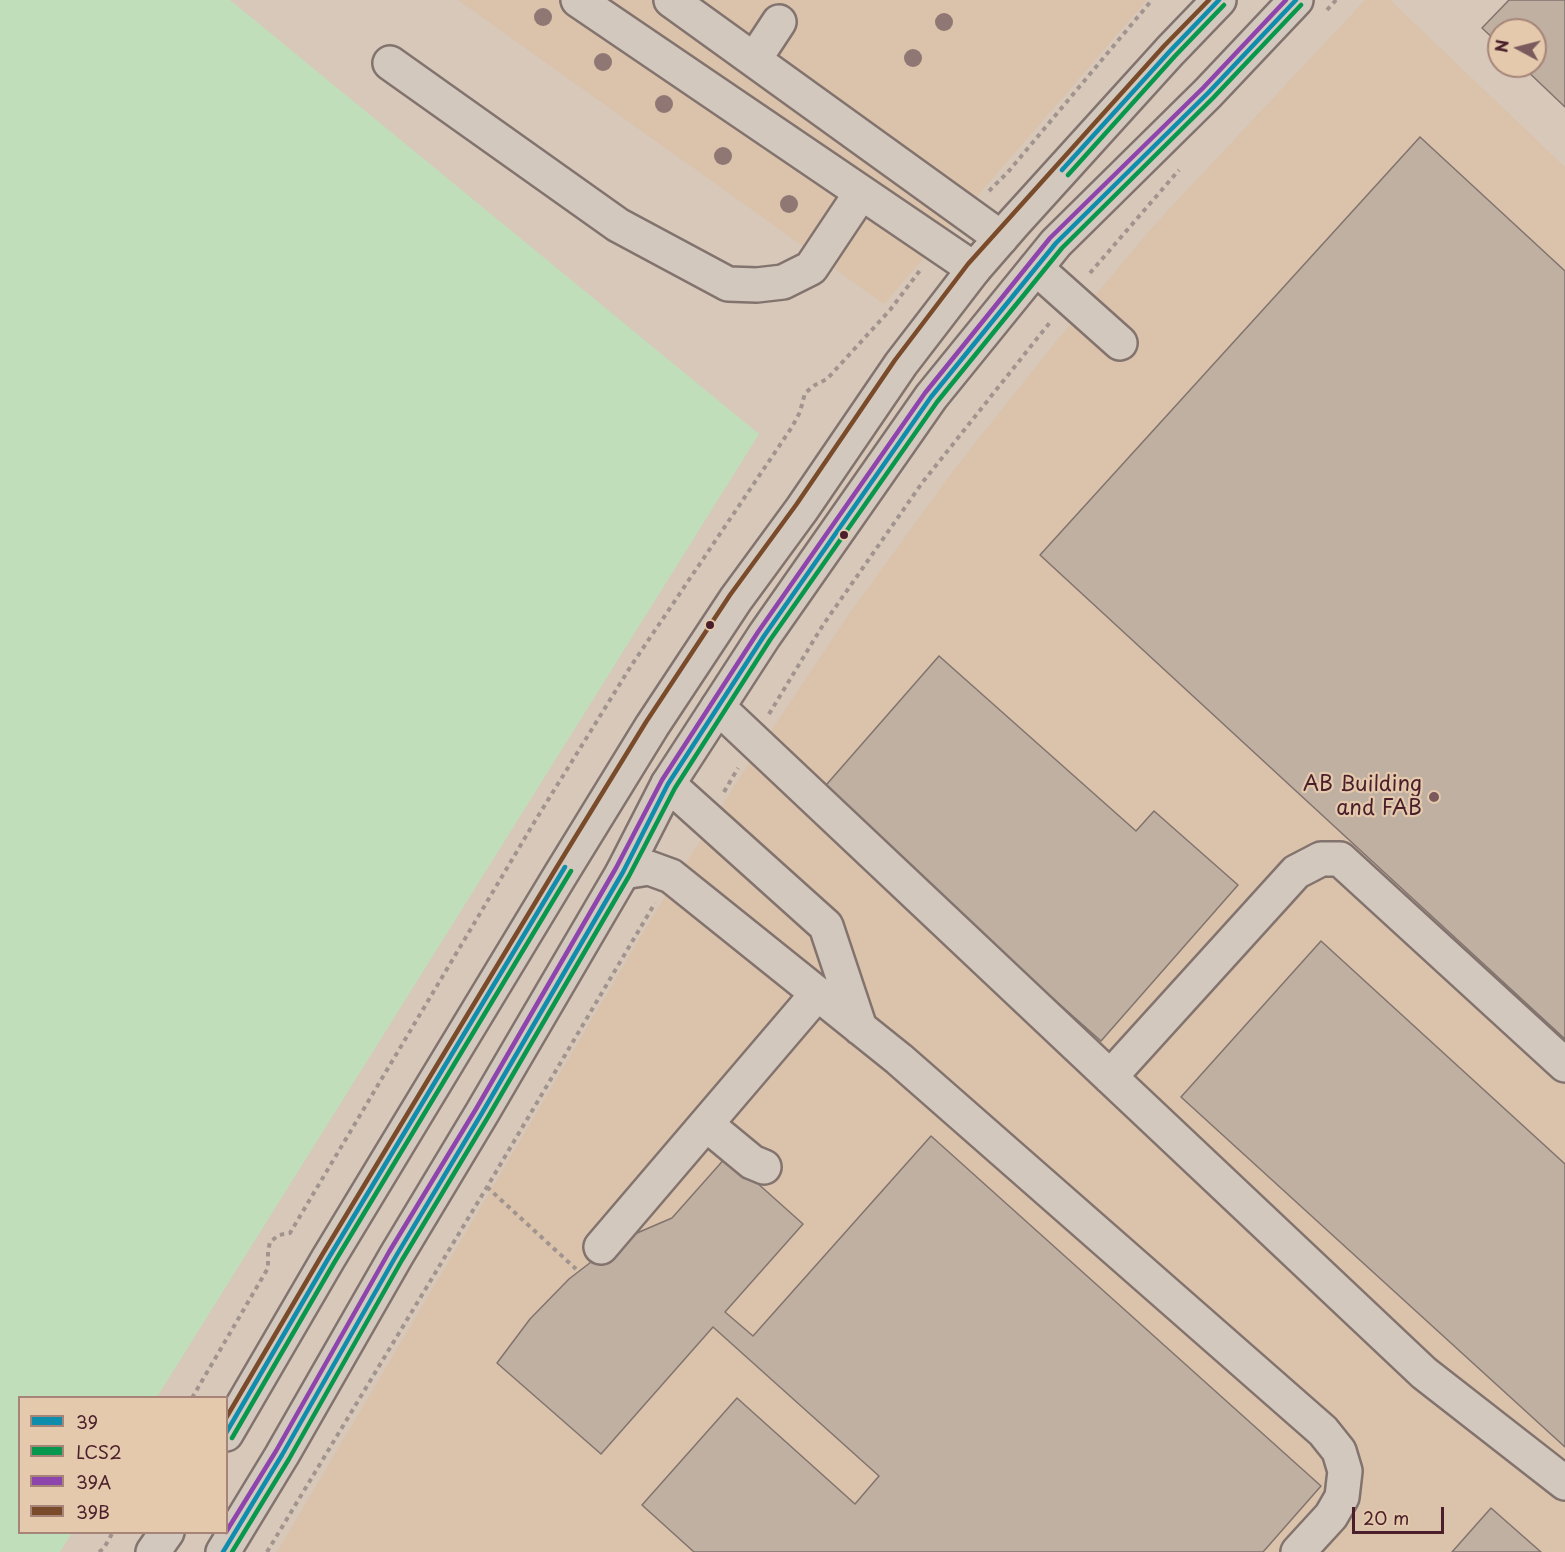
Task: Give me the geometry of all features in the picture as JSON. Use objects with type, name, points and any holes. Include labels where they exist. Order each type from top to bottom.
[{"type":"main road","points":[[578,0],[988,278],[999,280],[1036,268]]},
{"type":"main road","points":[[671,0],[1001,238]]},
{"type":"main road","points":[[228,1431],[334,1248],[561,874],[652,726],[736,599],[802,509],[901,364],[974,269],[1170,51],[1219,0]]},
{"type":"main road","points":[[561,874],[611,818],[652,782],[718,706],[764,636],[931,398],[1056,243],[1208,93],[1296,0]]},
{"type":"main road","points":[[754,60],[779,22]]},
{"type":"main road","points":[[390,63],[618,225],[728,284],[757,285],[783,282],[811,268],[861,192]]},
{"type":"main road","points":[[777,135],[805,95]]},
{"type":"main road","points":[[1036,268],[1120,343]]},
{"type":"main road","points":[[718,706],[1424,1373],[1565,1483]]},
{"type":"main road","points":[[223,1552],[623,872],[652,782]]},
{"type":"main road","points":[[652,782],[826,926],[860,1028]]},
{"type":"main road","points":[[1110,1077],[1296,872],[1321,859],[1340,859],[1565,1065]]},
{"type":"main road","points":[[623,872],[649,868],[670,876],[908,1067],[1323,1431],[1339,1451],[1345,1471],[1342,1497],[1331,1516],[1298,1552]]},
{"type":"main road","points":[[601,1247],[817,994]]},
{"type":"main road","points":[[706,1124],[752,1162],[764,1167]]},
{"type":"main road","points":[[228,1505],[282,1455]]},
{"type":"main road","points":[[153,1552],[166,1534]]},
{"type":"path","points":[[487,1187],[578,1272]]},
{"type":"path","points":[[99,1552],[112,1534]]},
{"type":"shaded area","points":[[458,0],[1147,0],[884,304]]},
{"type":"shaded area","points":[[1365,0],[1390,0],[1565,167],[1565,1552],[277,1552],[651,919],[742,774],[849,614],[953,471],[1053,345],[1157,222]]},
{"type":"green space","points":[[0,0],[230,0],[759,434],[158,1396],[18,1396],[18,1534],[71,1534],[60,1552],[0,1552]]},
{"type":"building","points":[[1509,0],[1565,0],[1565,107],[1535,78],[1547,78],[1547,18],[1492,18]]},
{"type":"building","points":[[1487,23],[1487,33],[1482,28]]},
{"type":"building","name":"AB Building and FAB","points":[[1420,137],[1565,271],[1565,1039],[1040,555]]},
{"type":"building","points":[[939,656],[1136,831],[1154,811],[1238,885],[1101,1041],[820,792]]},
{"type":"building","points":[[1321,941],[1565,1164],[1565,1447],[1181,1097]]},
{"type":"building","points":[[931,1136],[1321,1486],[1263,1552],[694,1552],[642,1505],[737,1398],[855,1504],[879,1476],[713,1327],[601,1454],[497,1363],[530,1319],[569,1279],[604,1252],[630,1236],[672,1218],[727,1156],[803,1224],[725,1312],[753,1336]]},
{"type":"building","points":[[1491,1508],[1541,1552],[1452,1552]]},
{"type":"transit line","name":"39B","points":[[228,1415],[555,870],[646,722],[730,595],[796,505],[895,360],[968,264],[1164,46],[1209,0]]},
{"type":"transit line","name":"39","points":[[1062,170],[1219,0]]},
{"type":"transit line","name":"39A","points":[[228,1529],[276,1451],[389,1252],[476,1109],[616,868],[662,780],[758,632],[925,393],[1050,238],[1203,88],[1286,0]]},
{"type":"transit line","name":"39","points":[[223,1552],[623,872],[668,784],[764,636],[931,397],[1056,243],[1208,93],[1296,0]]},
{"type":"transit line","name":"LCS2","points":[[1068,175],[1224,5]]},
{"type":"transit line","name":"LCS2","points":[[232,1552],[289,1459],[402,1260],[629,876],[675,788],[770,640],[937,402],[1062,248],[1213,98],[1301,5]]},
{"type":"transit line","name":"39","points":[[228,1430],[328,1259],[565,867]]},
{"type":"transit line","name":"LCS2","points":[[232,1438],[334,1263],[571,871]]},
{"type":"place","name":"AB Building and FAB","points":[[1434,797]]}]
